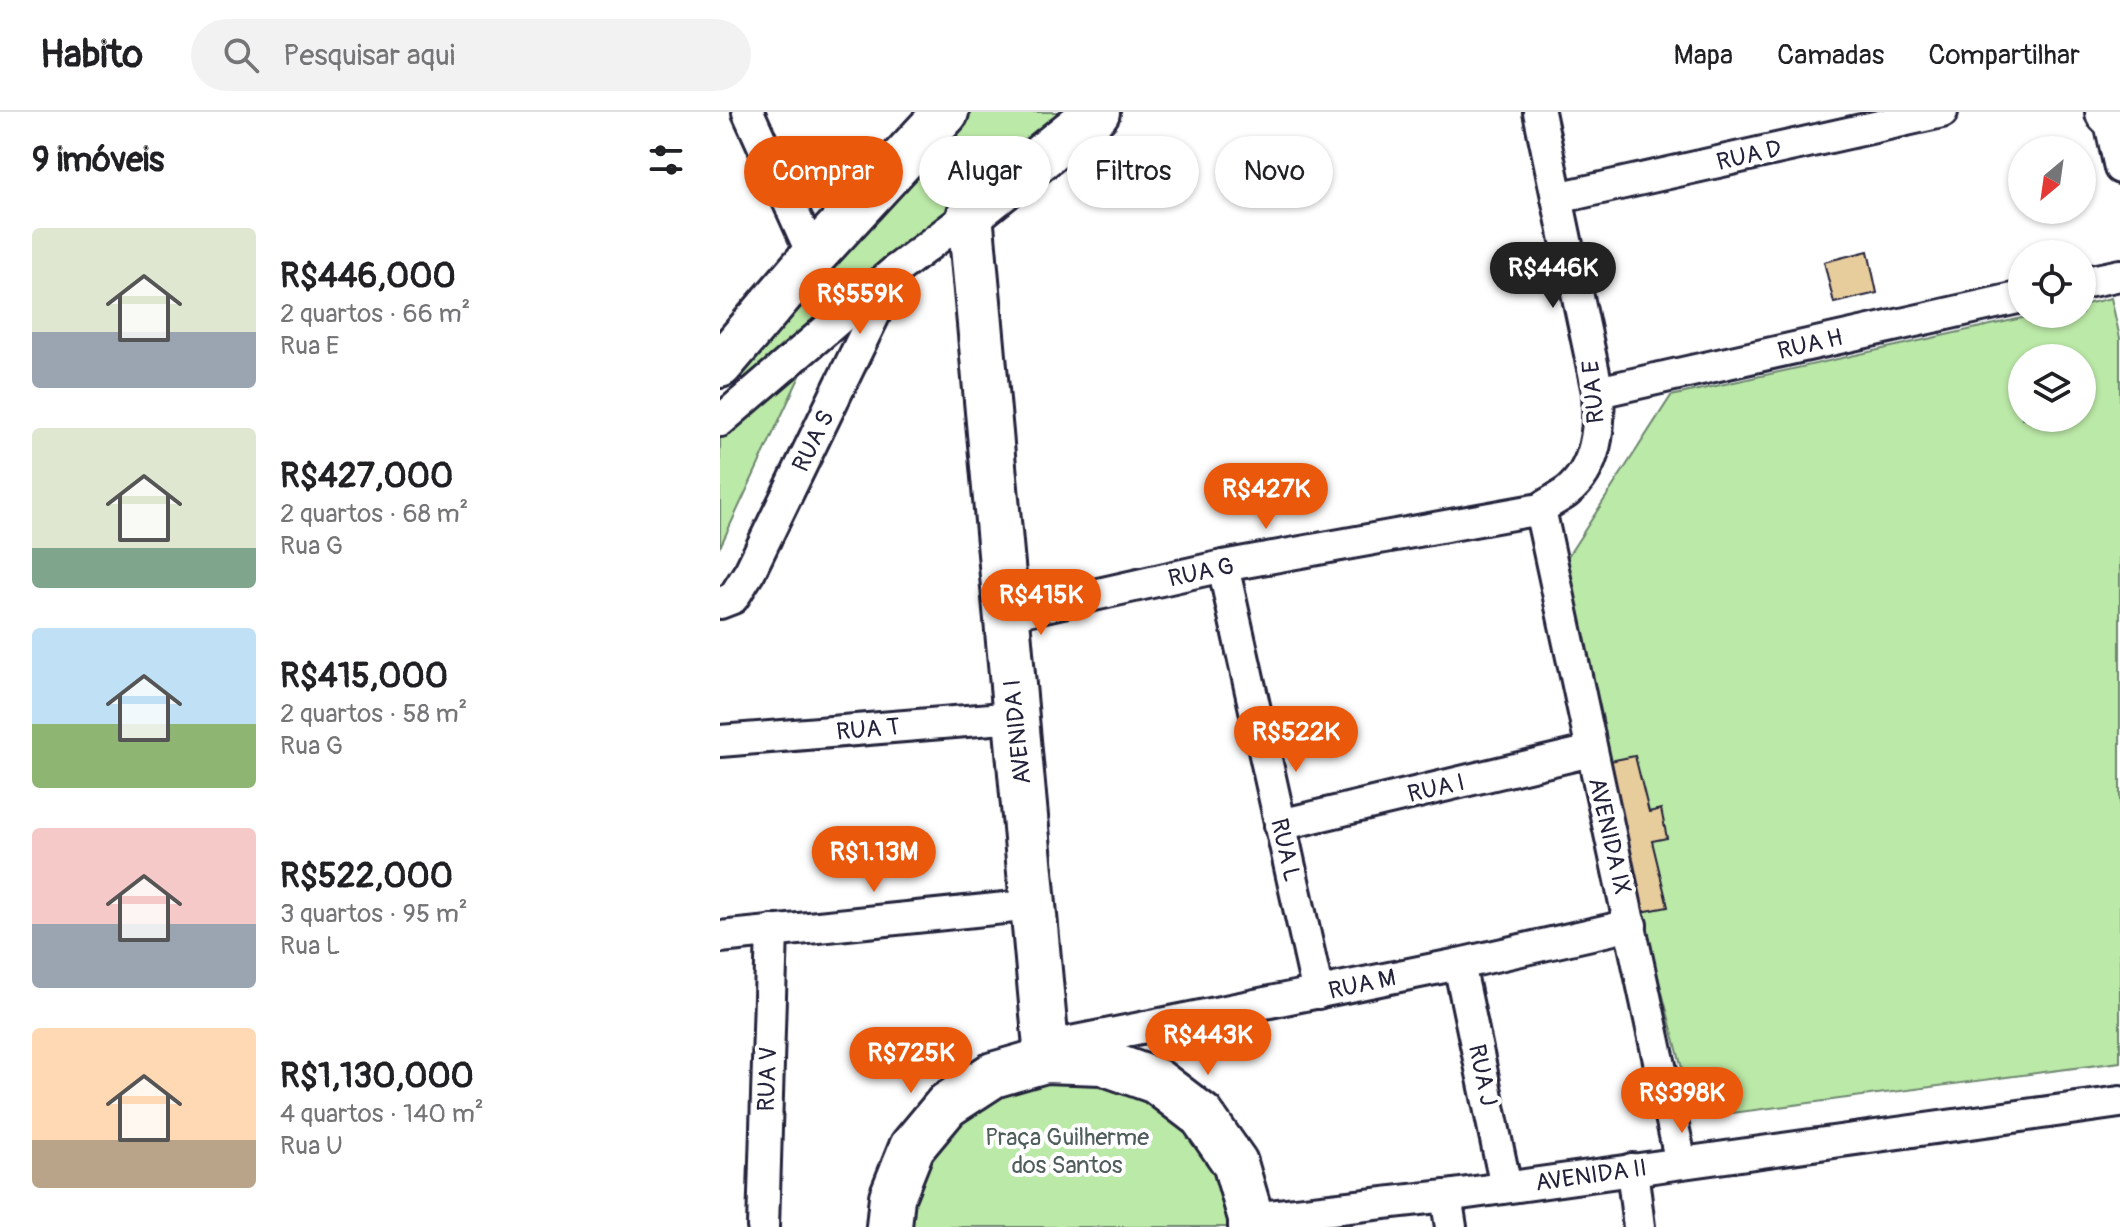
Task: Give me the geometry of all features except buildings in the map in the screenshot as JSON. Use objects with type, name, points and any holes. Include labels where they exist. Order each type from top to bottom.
[{"type":"street","points":[[748,112],[813,256]]},
{"type":"street","points":[[720,365],[813,256],[946,112]]},
{"type":"street","points":[[720,421],[896,270],[1097,112]]},
{"type":"street","name":"RUA E","points":[[1539,112],[1598,392],[1600,425],[1589,463],[1568,491],[1540,509]]},
{"type":"street","name":"RUA D","points":[[1557,198],[1942,112]]},
{"type":"street","points":[[2108,112],[2120,124]]},
{"type":"street","points":[[2108,112],[2120,168]]},
{"type":"street","name":"AVENIDA I","points":[[970,214],[1045,1053]]},
{"type":"street","name":"RUA S","points":[[720,603],[733,598],[750,571],[896,270]]},
{"type":"street","points":[[2096,280],[2120,275]]},
{"type":"street","name":"RUA H","points":[[1598,392],[2008,300]]},
{"type":"street","name":"RUA G","points":[[1005,615],[1223,566],[1540,509]]},
{"type":"street","name":"AVENIDA IX","points":[[1540,509],[1681,1163]]},
{"type":"street","name":"RUA L","points":[[1223,566],[1318,993]]},
{"type":"street","name":"RUA T","points":[[720,741],[1016,717]]},
{"type":"street","name":"RUA I","points":[[1280,825],[1591,751]]},
{"type":"street","points":[[720,937],[1034,905]]},
{"type":"street","name":"RUA M","points":[[1045,1053],[1631,925]]},
{"type":"street","name":"RUA V","points":[[763,1227],[772,931]]},
{"type":"street","name":"RUA J","points":[[1459,964],[1506,1187]]},
{"type":"street","points":[[889,1227],[892,1197],[912,1147],[947,1105],[993,1075],[1045,1053],[1102,1062],[1156,1081],[1202,1116],[1235,1163],[1251,1222]]},
{"type":"street","name":"AVENIDA II","points":[[1251,1222],[2120,1102]]},
{"type":"street","points":[[1632,1169],[1639,1227]]},
{"type":"street","points":[[1446,1196],[1451,1227]]},
{"type":"green space","points":[[959,112],[1061,112],[1033,136],[937,136]]},
{"type":"green space","points":[[919,156],[919,208],[949,208],[758,372],[744,379],[731,365],[872,208],[903,208],[903,174]]},
{"type":"green space","points":[[2111,298],[2120,338],[2120,1062],[1695,1118],[1641,912],[1561,567],[1671,396],[2008,321],[2008,328],[2096,328],[2096,302]]},
{"type":"green space","points":[[813,348],[720,547],[720,433]]},
{"type":"green space","name":"Praça Guilherme dos Santos","points":[[1040,1074],[1100,1076],[1156,1098],[1198,1133],[1227,1179],[1238,1227],[895,1227],[936,1130]]}]
